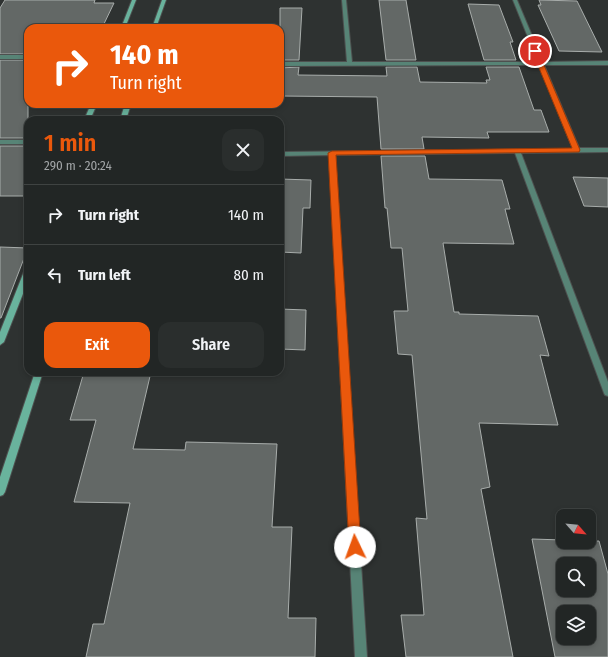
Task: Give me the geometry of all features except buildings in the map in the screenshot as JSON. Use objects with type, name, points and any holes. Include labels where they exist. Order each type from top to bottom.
[{"type":"main road","points":[[125,24],[134,0]]},
{"type":"main road","points":[[155,24],[164,0]]},
{"type":"main road","points":[[0,342],[24,281]]},
{"type":"main road","points":[[0,492],[38,376]]},
{"type":"street","points":[[344,0],[350,64]]},
{"type":"street","points":[[515,0],[540,64],[577,150]]},
{"type":"street","points":[[0,57],[24,57]]},
{"type":"street","points":[[284,64],[608,64]]},
{"type":"street","points":[[0,142],[24,142]]},
{"type":"street","points":[[284,154],[608,150]]},
{"type":"street","points":[[517,151],[608,393]]},
{"type":"street","points":[[332,153],[361,657]]},
{"type":"route","points":[[355,547],[332,153],[577,150],[535,51]]}]
